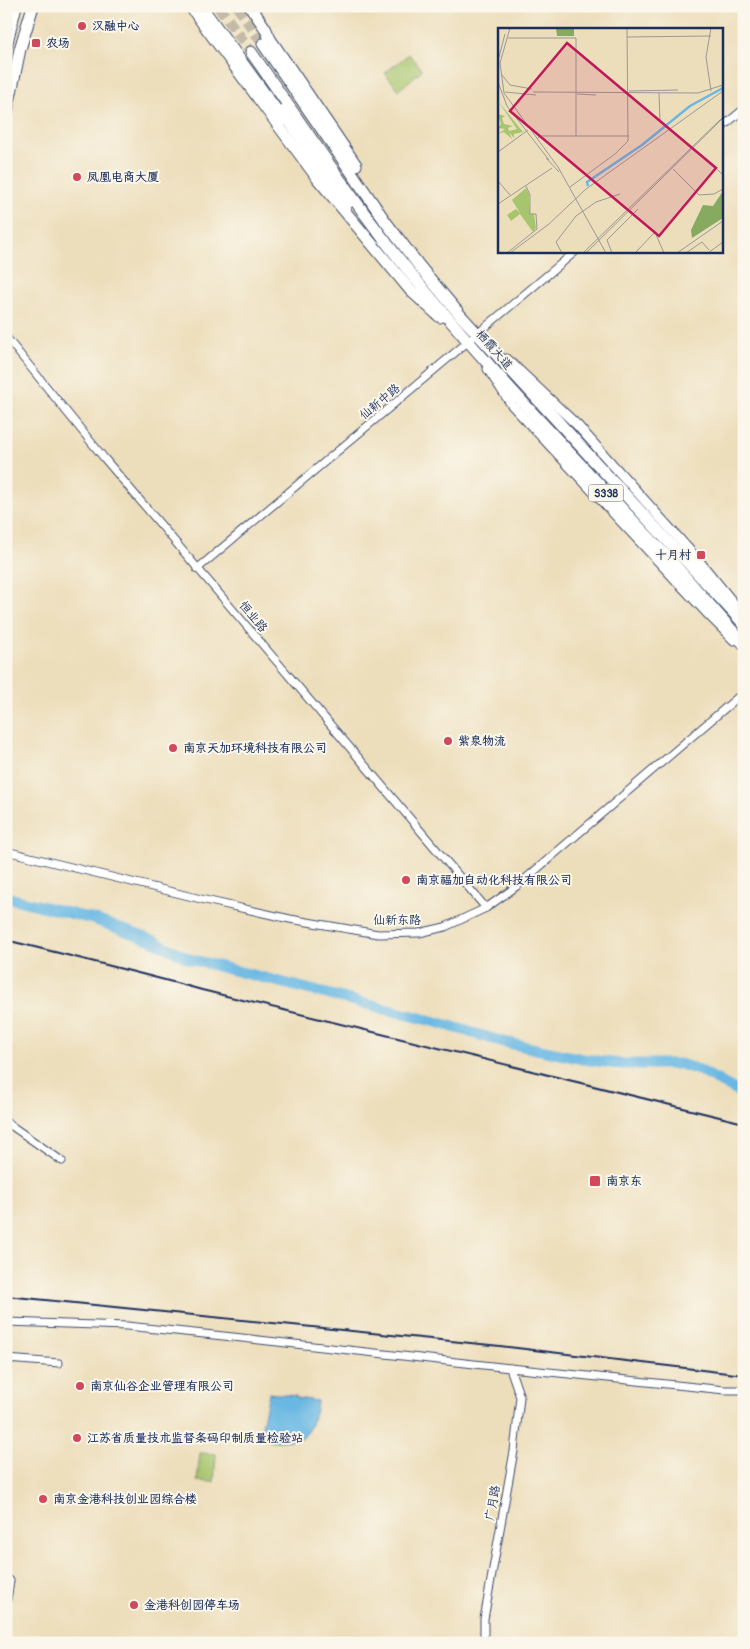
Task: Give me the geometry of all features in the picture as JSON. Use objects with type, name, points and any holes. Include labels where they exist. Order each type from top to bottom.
[{"type":"main road","points":[[6,46],[16,6]]},
{"type":"main road","points":[[6,102],[15,56],[29,6]]},
{"type":"main road","points":[[6,117],[20,49],[33,6]]},
{"type":"main road","points":[[190,6],[318,179],[375,249],[411,291],[474,339]]},
{"type":"main road","points":[[200,6],[375,249]]},
{"type":"main road","points":[[206,6],[350,209],[375,249]]},
{"type":"main road","points":[[251,6],[270,39],[474,339]]},
{"type":"main road","name":"栖霞大道","points":[[263,44],[385,221],[474,339],[584,470],[673,563],[744,644]]},
{"type":"main road","name":"栖霞大道","points":[[251,52],[375,228],[412,275],[744,624]]},
{"type":"street","points":[[722,127],[744,109]]},
{"type":"street","name":"仙新中路","points":[[197,569],[474,339],[575,252]]},
{"type":"street","name":"恒业路","points":[[6,337],[197,569],[486,908]]},
{"type":"street","points":[[474,339],[545,394],[577,425],[699,560],[744,616]]},
{"type":"street","points":[[474,339],[512,405],[707,613],[744,649]]},
{"type":"street","name":"仙新东路","points":[[6,851],[290,919],[378,934],[419,934],[445,927],[486,908],[517,886],[744,692]]},
{"type":"street","points":[[6,1122],[62,1161]]},
{"type":"street","points":[[6,1322],[137,1327],[233,1336],[510,1368],[725,1390],[744,1390]]},
{"type":"street","points":[[6,1359],[59,1363]]},
{"type":"street","name":"广月路","points":[[484,1643],[484,1619],[513,1456],[520,1397],[510,1368]]},
{"type":"street","points":[[6,1599],[9,1581]]},
{"type":"green space","points":[[409,54],[422,70],[399,90],[385,73]]},
{"type":"green space","points":[[200,1453],[216,1454],[214,1482],[197,1481]]},
{"type":"water","points":[[269,1393],[317,1401],[312,1422],[303,1437],[297,1440],[280,1441],[260,1438]]},
{"type":"waterway","points":[[6,897],[96,920],[154,941],[190,959],[440,1023],[500,1041],[583,1059],[619,1064],[680,1064],[699,1070],[744,1095]]},
{"type":"tunnel","points":[[218,6],[251,52]]},
{"type":"tunnel","points":[[237,6],[263,44]]},
{"type":"railway","points":[[6,940],[744,1123]]},
{"type":"railway","points":[[6,1296],[500,1346],[744,1375]]},
{"type":"place","name":"汉融中心","points":[[82,26]]},
{"type":"place","name":"农场","points":[[36,43]]},
{"type":"place","name":"凤凰电商大厦","points":[[77,177]]},
{"type":"place","name":"十月村","points":[[701,555]]},
{"type":"place","name":"紫泉物流","points":[[448,741]]},
{"type":"place","name":"南京天加环境科技有限公司","points":[[173,748]]},
{"type":"place","name":"南京福加自动化科技有限公司","points":[[406,880]]},
{"type":"place","name":"南京东","points":[[595,1181]]},
{"type":"place","name":"南京仙谷企业管理有限公司","points":[[80,1386]]},
{"type":"place","name":"江苏省质量技术监督条码印制质量检验站","points":[[77,1438]]},
{"type":"place","name":"南京金港科技创业园综合楼","points":[[43,1499]]},
{"type":"place","name":"金港科创园停车场","points":[[134,1605]]}]
